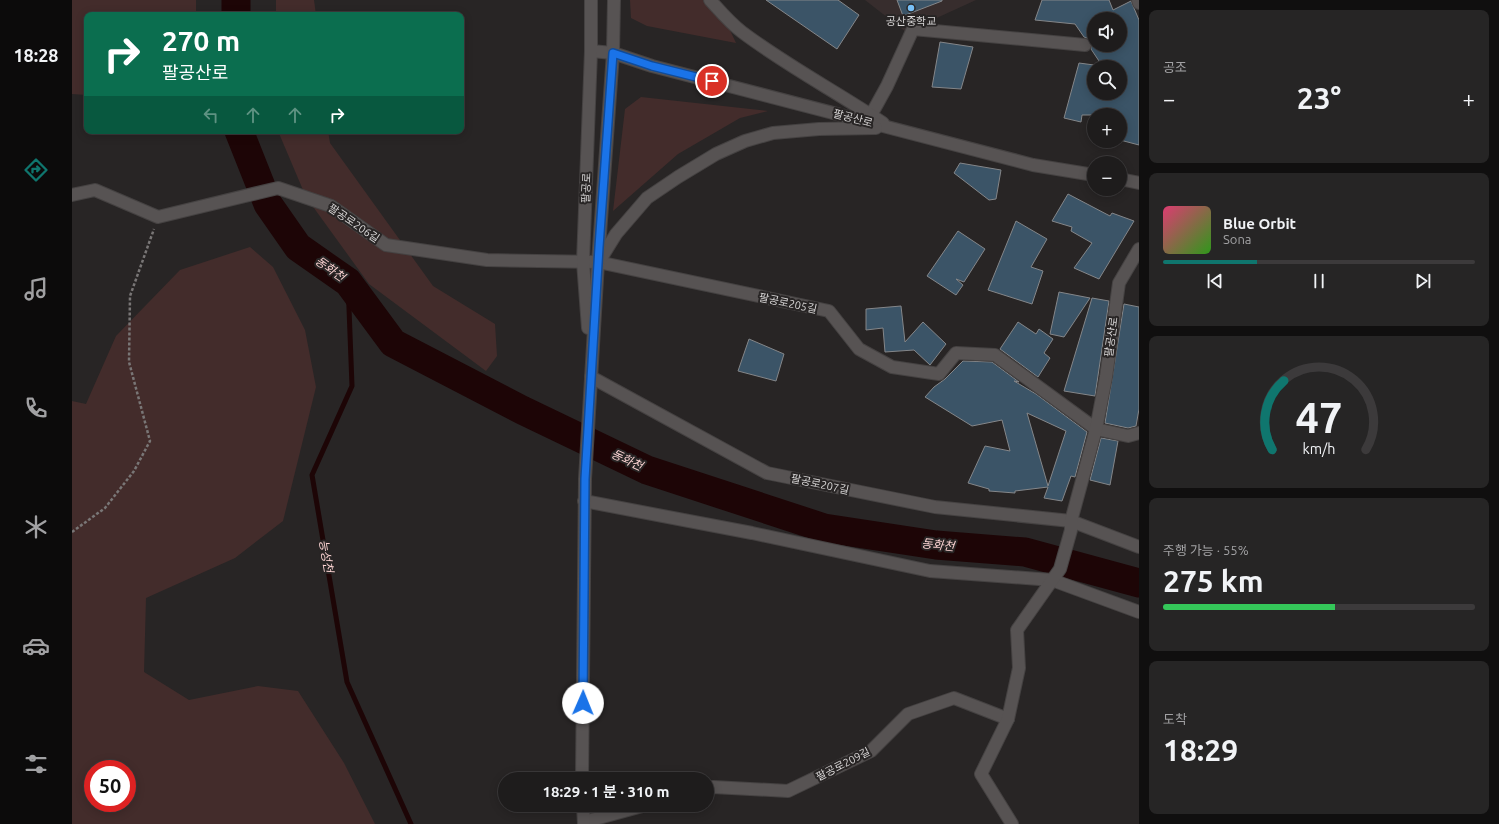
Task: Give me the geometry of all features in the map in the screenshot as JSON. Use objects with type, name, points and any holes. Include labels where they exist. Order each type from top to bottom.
[{"type":"street","name":"팔공로","points":[[591,0],[591,51],[583,262],[592,377]]},
{"type":"street","name":"팔공로","points":[[582,772],[584,501],[598,262],[613,53],[614,0]]},
{"type":"street","points":[[710,0],[741,31],[789,65],[850,100],[891,128]]},
{"type":"street","points":[[871,115],[887,86],[913,29],[1085,45]]},
{"type":"street","name":"팔공산로","points":[[591,51],[613,53],[652,66],[1033,165],[1087,174]]},
{"type":"street","points":[[598,262],[616,234],[647,198],[716,154],[745,141],[774,133],[819,129],[891,128]]},
{"type":"street","points":[[1127,181],[1139,183]]},
{"type":"street","name":"팔공로206길","points":[[158,217],[278,188],[331,206],[386,245],[487,260],[598,262]]},
{"type":"street","points":[[72,195],[95,190],[158,217]]},
{"type":"street","name":"팔공산로","points":[[1052,580],[1060,569],[1096,429],[1106,377],[1118,283],[1139,249]]},
{"type":"street","name":"팔공로205길","points":[[598,262],[829,311],[859,349],[892,367],[939,374],[956,354],[995,355],[1096,429],[1128,436],[1139,434]]},
{"type":"street","name":"팔공로207길","points":[[592,377],[768,473],[935,508],[1071,525],[1139,547]]},
{"type":"street","points":[[584,501],[752,533],[930,571],[1052,580],[1139,612]]},
{"type":"street","points":[[1012,824],[981,774],[1008,719],[1019,668],[1017,630],[1052,580]]},
{"type":"street","name":"팔공로209길","points":[[714,787],[788,791],[871,752],[908,714],[954,698],[1008,719]]},
{"type":"street","points":[[583,812],[584,823],[622,812]]},
{"type":"path","points":[[72,532],[105,508],[134,471],[150,441],[130,362],[130,296],[158,217]]},
{"type":"shaded area","points":[[72,0],[196,0],[196,12],[84,12],[84,95],[72,94]]},
{"type":"shaded area","points":[[276,0],[314,0],[316,12],[276,12]]},
{"type":"shaded area","points":[[630,0],[707,0],[721,11],[736,43],[647,26],[631,18]]},
{"type":"shaded area","points":[[865,0],[976,0],[906,32]]},
{"type":"shaded area","points":[[641,97],[768,111],[740,118],[678,154],[613,211],[625,109]]},
{"type":"shaded area","points":[[279,134],[328,134],[330,143],[433,286],[495,324],[497,356],[486,371],[369,284],[306,197]]},
{"type":"shaded area","points":[[250,247],[273,267],[305,330],[316,387],[283,521],[235,558],[146,598],[144,672],[189,700],[258,686],[298,691],[344,763],[375,824],[72,824],[72,401],[86,404],[116,336],[180,270]]},
{"type":"building","points":[[766,0],[838,0],[859,15],[837,49]]},
{"type":"building","name":"공산중학교","points":[[897,0],[942,0],[942,1],[903,16]]},
{"type":"building","points":[[1042,0],[1109,0],[1113,10],[1131,1],[1139,20],[1139,145],[1127,142],[1127,108],[1087,108],[1087,115],[1082,115],[1081,122],[1064,118],[1079,63],[1087,64],[1087,100],[1127,100],[1127,60],[1098,60],[1093,52],[1127,52],[1127,12],[1087,12],[1087,38],[1084,37],[1075,24],[1035,20]]},
{"type":"building","points":[[940,42],[973,47],[961,89],[932,87]]},
{"type":"building","points":[[960,163],[1001,170],[996,199],[989,200],[954,173]]},
{"type":"building","points":[[1068,194],[1110,216],[1112,213],[1134,221],[1099,279],[1074,268],[1092,243],[1071,231],[1072,227],[1052,221]]},
{"type":"building","points":[[1016,221],[1047,239],[1031,267],[1043,271],[1032,304],[988,290]]},
{"type":"building","points":[[958,231],[985,249],[964,282],[956,279],[963,285],[956,295],[927,276]]},
{"type":"building","points":[[1059,292],[1090,298],[1064,337],[1050,334]]},
{"type":"building","points":[[1092,298],[1109,301],[1095,396],[1064,391]]},
{"type":"building","points":[[1124,304],[1139,307],[1139,409],[1136,426],[1128,428],[1105,423]]},
{"type":"building","points":[[901,306],[905,342],[923,322],[946,344],[930,365],[914,350],[885,352],[883,328],[866,330],[866,309]]},
{"type":"building","points":[[1018,322],[1036,334],[1039,329],[1053,339],[1044,353],[1050,358],[1038,377],[1000,349]]},
{"type":"building","points":[[749,339],[784,354],[776,381],[738,371]]},
{"type":"building","points":[[963,361],[992,362],[1019,382],[1014,381],[1036,394],[1087,432],[1075,477],[1071,476],[1062,501],[1044,498],[1048,487],[1015,491],[1015,493],[989,491],[989,489],[968,483],[985,446],[1010,451],[1002,420],[972,426],[925,397],[934,387],[945,379]],"holes":[[[1027,413],[1066,431],[1048,486]]]},
{"type":"building","points":[[1101,438],[1118,441],[1110,485],[1090,480]]},
{"type":"waterway","name":"동화천","points":[[236,0],[236,12]]},
{"type":"waterway","name":"동화천","points":[[240,134],[268,204],[298,247],[348,282],[393,343],[522,410],[647,470],[824,528],[936,545],[1025,552],[1139,583]]},
{"type":"waterway","name":"능성천","points":[[348,282],[352,386],[312,475],[347,682],[411,824]]},
{"type":"place","name":"공산중학교","points":[[911,8]]},
{"type":"route","points":[[583,703],[585,479],[599,247],[613,53],[652,66],[712,81]]}]
